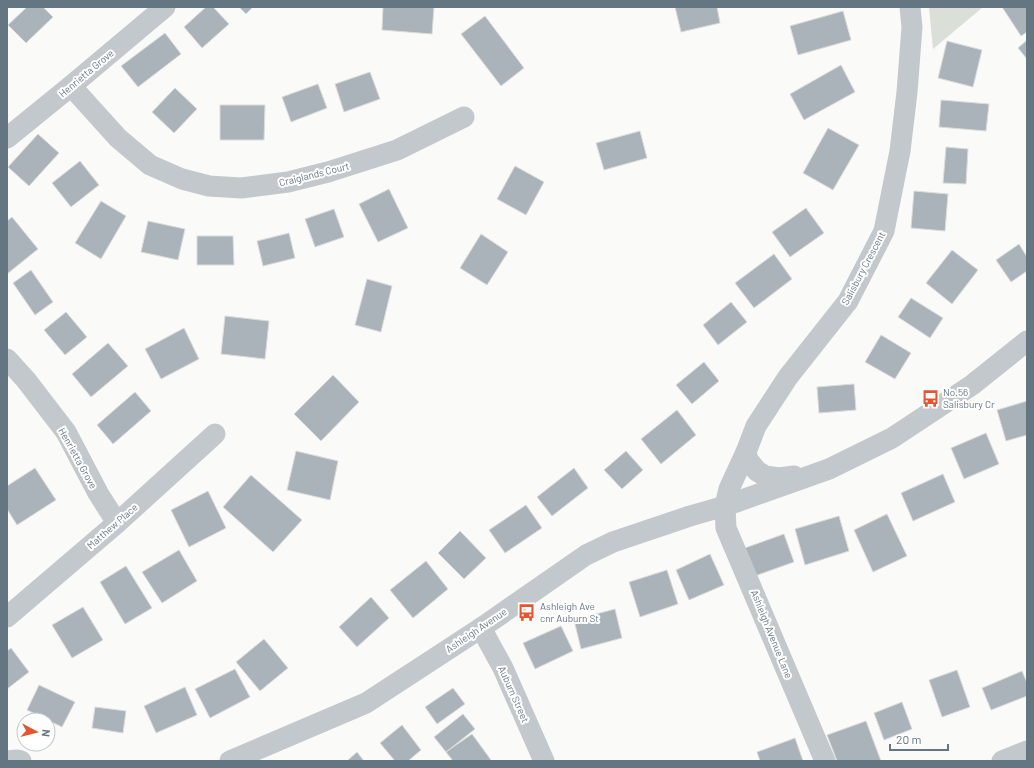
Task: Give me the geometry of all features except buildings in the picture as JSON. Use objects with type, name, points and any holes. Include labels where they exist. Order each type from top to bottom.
[{"type":"street","name":"Henrietta Grove","points":[[7,138],[165,7]]},
{"type":"street","name":"Salisbury Crescent","points":[[724,506],[729,489],[756,426],[788,377],[848,301],[884,231],[901,144],[912,27],[910,7]]},
{"type":"street","name":"Craiglands Court","points":[[71,86],[118,138],[150,165],[182,179],[209,186],[241,188],[288,182],[328,172],[397,150],[464,118]]},
{"type":"street","points":[[724,506],[829,469],[892,438],[972,385],[1027,340]]},
{"type":"street","name":"Henrietta Grove","points":[[7,359],[26,380],[66,432],[98,494],[117,523]]},
{"type":"street","name":"Matthew Place","points":[[7,617],[117,523],[216,434]]},
{"type":"street","points":[[746,452],[748,460],[757,471],[765,476],[779,478],[799,476],[829,469]]},
{"type":"street","name":"Ashleigh Avenue","points":[[230,761],[366,703],[481,628],[586,555],[620,540],[724,506]]},
{"type":"street","name":"Ashleigh Avenue Lane","points":[[724,506],[726,528],[825,761]]},
{"type":"street","name":"Auburn Street","points":[[481,628],[504,668],[544,761]]},
{"type":"street","points":[[1002,761],[1027,751]]},
{"type":"street","points":[[7,761],[21,761]]},
{"type":"shaded area","points":[[929,7],[983,7],[933,49]]},
{"type":"place","name":"No.56 Salisbury Cr","points":[[930,398]]},
{"type":"place","name":"Ashleigh Ave cnr Auburn St","points":[[527,612]]}]
